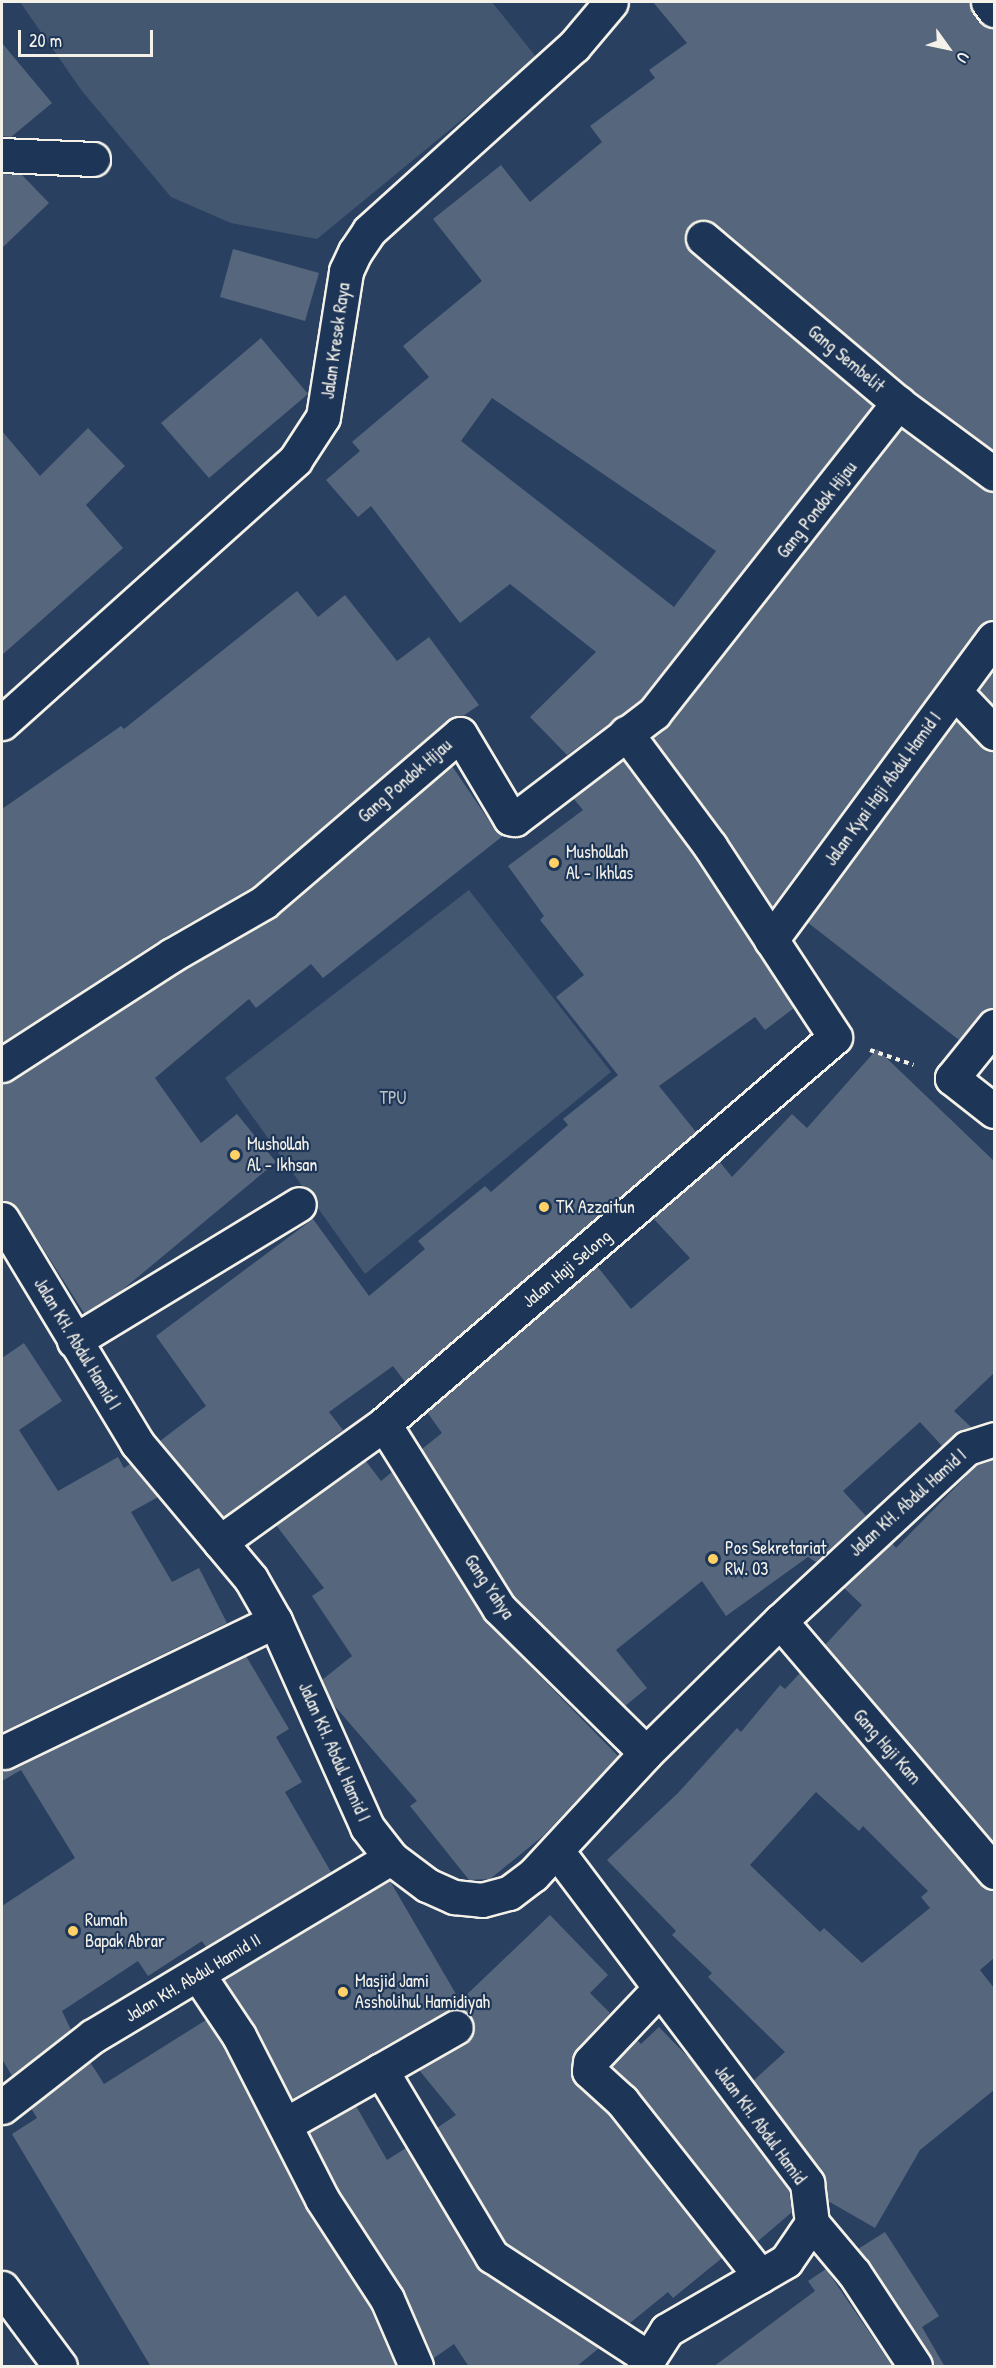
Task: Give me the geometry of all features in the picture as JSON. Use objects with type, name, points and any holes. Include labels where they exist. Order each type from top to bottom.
[{"type":"street","name":"Jalan Kresek Raya","points":[[2,723],[295,460],[323,417],[346,271],[369,231],[574,46],[611,2]]},
{"type":"street","points":[[988,2],[994,10]]},
{"type":"street","points":[[2,155],[93,159]]},
{"type":"street","name":"Gang Sembelit","points":[[703,238],[898,403],[994,474]]},
{"type":"street","name":"Gang Pondok Hijau","points":[[2,1065],[172,955],[264,902],[460,734],[464,735],[512,819],[654,713],[728,622],[898,403]]},
{"type":"street","name":"Jalan Kyai Haji Abdul Hamid I","points":[[771,940],[994,638]]},
{"type":"street","points":[[955,692],[994,733]]},
{"type":"street","points":[[626,733],[710,846],[835,1037]]},
{"type":"street","points":[[994,1026],[952,1078],[994,1111]]},
{"type":"street","name":"Jalan Haji Selong","points":[[220,1542],[384,1424],[835,1037]]},
{"type":"street","points":[[74,1341],[299,1204]]},
{"type":"street","name":"Jalan KH. Abdul Hamid I","points":[[2,1219],[137,1443],[251,1579],[275,1621],[368,1827],[392,1858],[428,1885],[454,1897],[482,1900],[509,1893],[557,1851],[646,1753],[780,1621],[967,1448],[994,1439]]},
{"type":"street","name":"Gang Yahya","points":[[384,1424],[499,1608],[646,1753]]},
{"type":"street","points":[[4,1752],[275,1621]]},
{"type":"street","name":"Gang Haji Kam","points":[[780,1621],[994,1872]]},
{"type":"street","name":"Jalan KH. Abdul Hamid","points":[[557,1851],[807,2183],[812,2223]]},
{"type":"street","name":"Jalan KH. Abdul Hamid II","points":[[2,2105],[93,2036],[199,1976],[392,1858]]},
{"type":"street","points":[[199,1976],[238,2036],[286,2124],[322,2199],[387,2299],[416,2367]]},
{"type":"street","points":[[659,1989],[590,2062],[589,2071],[622,2101],[760,2276]]},
{"type":"street","points":[[286,2124],[456,2027]]},
{"type":"street","points":[[381,2070],[492,2256],[645,2362],[667,2330],[786,2261],[812,2223],[854,2273],[915,2367]]},
{"type":"street","points":[[2,2288],[60,2367]]},
{"type":"path","points":[[835,1037],[952,1078]]},
{"type":"green space","points":[[20,2],[492,2],[537,58],[317,239],[231,223],[171,197],[82,91]]},
{"type":"green space","name":"TPU","points":[[469,890],[611,1072],[365,1274],[225,1078]]},
{"type":"building","points":[[653,2],[970,2],[979,21],[994,28],[994,451],[910,388],[715,224],[706,220],[689,225],[685,235],[691,252],[872,406],[641,700],[567,755],[530,717],[596,652],[510,584],[460,623],[371,506],[358,517],[326,480],[360,451],[352,442],[429,377],[403,346],[482,281],[433,219],[501,165],[530,202],[602,142],[590,126],[655,78],[649,70],[687,43]],"holes":[[[492,398],[716,551],[674,607],[461,441]]]},
{"type":"building","points":[[2,43],[52,103],[11,137],[2,136]]},
{"type":"building","points":[[2,174],[22,175],[49,203],[2,248]]},
{"type":"building","points":[[233,249],[319,273],[305,321],[220,297]]},
{"type":"building","points":[[261,338],[308,394],[209,478],[161,423]]},
{"type":"building","points":[[88,428],[125,466],[86,505],[123,548],[2,655],[2,431],[40,476]]},
{"type":"building","points":[[901,429],[983,489],[994,492],[994,620],[979,627],[772,907],[653,738],[669,725]]},
{"type":"building","points":[[297,591],[318,617],[345,595],[397,661],[429,637],[479,705],[463,716],[448,720],[253,887],[162,939],[2,1043],[2,809],[121,726],[124,729]]},
{"type":"building","points":[[994,669],[994,706],[979,690]]},
{"type":"building","points":[[956,721],[981,746],[994,751],[994,1008],[980,1014],[959,1040],[807,922]]},
{"type":"building","points":[[623,760],[695,857],[794,1008],[765,1030],[755,1017],[659,1086],[696,1132],[405,1382],[393,1366],[329,1412],[343,1430],[223,1517],[160,1441],[206,1406],[156,1336],[313,1219],[369,1296],[425,1249],[418,1241],[485,1186],[491,1192],[568,1125],[563,1119],[618,1075],[556,997],[584,975],[540,920],[544,916],[508,866],[583,810],[573,798]]},
{"type":"building","points":[[452,766],[494,828],[504,835],[323,978],[311,964],[256,1008],[249,999],[155,1078],[201,1143],[237,1114],[276,1162],[121,1291],[84,1313],[18,1209],[2,1200],[2,1083],[12,1081],[182,971],[274,918]]},
{"type":"building","points":[[877,1049],[994,1161],[994,1373],[954,1411],[971,1427],[942,1446],[920,1422],[843,1491],[866,1516],[816,1562],[808,1557],[726,1616],[702,1581],[616,1650],[647,1688],[625,1706],[514,1596],[422,1449],[442,1433],[427,1412],[597,1266],[631,1309],[690,1258],[653,1218],[719,1161],[732,1177],[792,1114],[807,1128]]},
{"type":"building","points":[[24,1343],[62,1401],[19,1430],[58,1491],[118,1457],[124,1468],[130,1464],[158,1497],[131,1512],[172,1582],[199,1568],[227,1623],[2,1732],[2,1358]]},
{"type":"building","points":[[994,1459],[994,1844],[825,1645],[862,1605],[844,1588],[892,1543],[896,1548],[977,1465]]},
{"type":"building","points":[[365,1460],[381,1481],[392,1472],[486,1621],[618,1756],[543,1836],[490,1879],[469,1880],[410,1806],[417,1801],[332,1703],[322,1680],[352,1656],[312,1596],[324,1588],[276,1525]]},
{"type":"building","points":[[246,1656],[289,1729],[276,1737],[302,1782],[285,1792],[331,1872],[206,1947],[202,1941],[148,1976],[138,1961],[62,2011],[71,2030],[12,2076],[2,2059],[2,1906],[75,1858],[21,1770],[2,1781],[2,1770],[12,1769]]},
{"type":"building","points":[[800,1673],[980,1884],[994,1890],[994,1958],[980,1970],[994,1988],[994,2090],[920,2150],[875,2228],[828,2201],[822,2172],[753,2081],[785,2052],[708,1977],[712,1973],[672,1935],[676,1931],[607,1860],[678,1793],[737,1728],[741,1732],[780,1685],[785,1689]],"holes":[[[816,1792],[859,1831],[863,1826],[928,1891],[921,1897],[930,1908],[862,1963],[824,1928],[820,1932],[750,1865]]]},
{"type":"building","points":[[390,1881],[460,2001],[550,1915],[608,1975],[590,1993],[610,2013],[576,2050],[571,2077],[608,2114],[722,2258],[673,2298],[668,2292],[630,2323],[506,2243],[437,2128],[456,2115],[419,2070],[472,2037],[475,2026],[465,2011],[447,2011],[292,2099],[256,2027],[224,1980]]},
{"type":"building","points":[[206,2020],[223,2045],[306,2209],[370,2308],[396,2367],[151,2367],[12,2134],[37,2118],[31,2108],[90,2062],[104,2084]]},
{"type":"building","points":[[659,2027],[691,2060],[789,2190],[792,2212],[757,2242],[637,2089],[612,2066],[637,2040],[641,2044]]},
{"type":"building","points":[[356,2106],[387,2160],[406,2148],[481,2271],[599,2348],[576,2367],[469,2367],[454,2344],[434,2358],[403,2289],[338,2190],[309,2132]]},
{"type":"building","points":[[885,2232],[939,2316],[922,2327],[945,2367],[933,2367],[931,2356],[858,2249]]},
{"type":"building","points":[[826,2269],[893,2367],[713,2367],[815,2291],[808,2281]]},
{"type":"place","name":"Mushollah Al - Ikhlas","points":[[554,863]]},
{"type":"place","name":"Mushollah Al - Ikhsan","points":[[235,1155]]},
{"type":"place","name":"TK Azzaitun","points":[[544,1207]]},
{"type":"place","name":"Pos Sekretariat RW. 03","points":[[713,1559]]},
{"type":"place","name":"Rumah Bapak Abrar","points":[[73,1931]]},
{"type":"place","name":"Masjid Jami Assholihul Hamidiyah","points":[[343,1992]]}]
